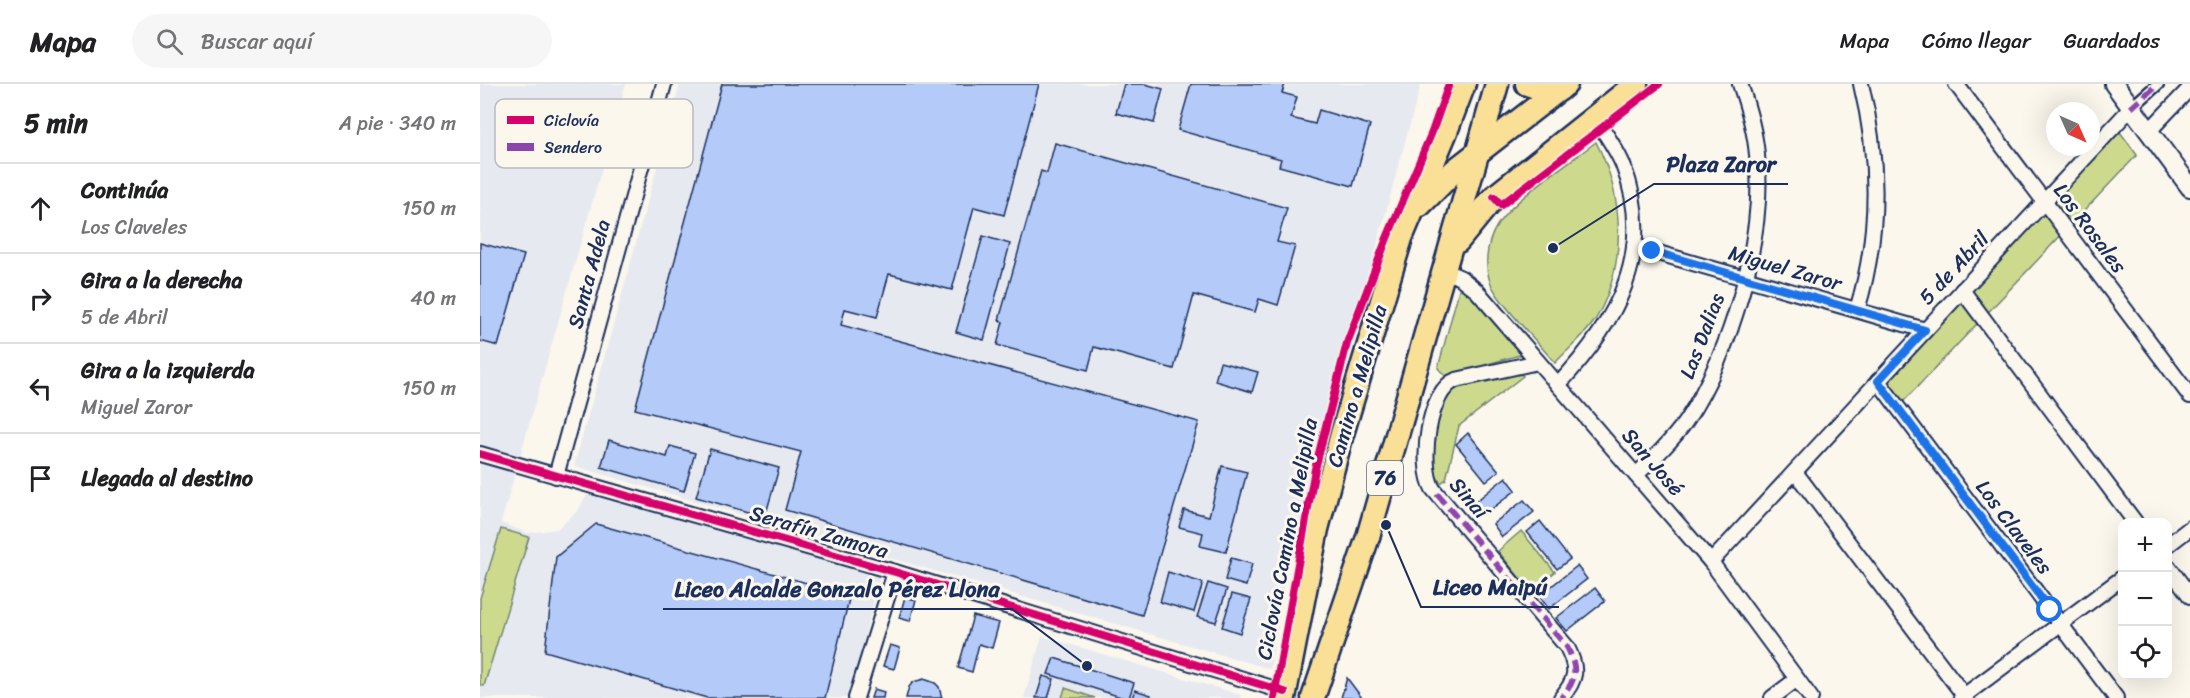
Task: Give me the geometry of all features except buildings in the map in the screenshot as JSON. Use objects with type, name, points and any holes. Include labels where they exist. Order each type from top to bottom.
[{"type":"main road","name":"Camino a Melipilla","points":[[1284,695],[1317,529],[1333,463],[1408,220],[1464,84]]},
{"type":"main road","name":"76","points":[[1313,698],[1368,537],[1497,84]]},
{"type":"main road","points":[[1527,84],[1544,90],[1563,86]]},
{"type":"main road","points":[[1447,263],[1469,227],[1494,197],[1636,84]]},
{"type":"main road","points":[[1408,220],[1437,187],[1563,86]]},
{"type":"street","name":"Santa Adela","points":[[659,99],[663,84]]},
{"type":"street","name":"Las Dalias","points":[[1636,475],[1674,437],[1694,407],[1728,335],[1745,278],[1757,218],[1759,176],[1755,138],[1740,84]]},
{"type":"street","points":[[1857,310],[1870,262],[1876,211],[1872,132],[1861,84]]},
{"type":"street","name":"Los Rosales","points":[[1956,84],[2190,396]]},
{"type":"street","points":[[2131,108],[2158,84]]},
{"type":"street","points":[[2121,87],[2131,108],[2190,187]]},
{"type":"street","points":[[2149,131],[2190,88]]},
{"type":"street","name":"5 de Abril","points":[[1711,562],[2131,108]]},
{"type":"street","points":[[1558,385],[1585,356],[1606,326],[1623,287],[1634,246],[1634,215],[1629,183],[1616,150],[1595,117]]},
{"type":"street","name":"Santa Adela","points":[[556,476],[640,168]]},
{"type":"street","name":"Miguel Zaror","points":[[1634,246],[1925,330]]},
{"type":"street","name":"San José","points":[[1447,263],[1477,291],[1711,562],[1811,698]]},
{"type":"street","points":[[1962,290],[2132,518]]},
{"type":"street","name":"Sinaí","points":[[1538,362],[1456,380],[1446,386],[1439,394],[1429,431],[1426,467],[1432,489],[1567,646],[1574,659],[1575,673],[1572,684],[1561,698]]},
{"type":"street","name":"Los Claveles","points":[[1878,381],[2116,698]]},
{"type":"street","name":"Serafín Zamora","points":[[480,454],[895,572],[1284,695]]},
{"type":"street","points":[[1795,471],[1964,697],[2118,581]]},
{"type":"street","points":[[2172,542],[2190,528]]},
{"type":"street","points":[[2172,571],[2190,596]]},
{"type":"street","points":[[856,698],[895,572]]},
{"type":"street","points":[[1772,698],[1797,679]]},
{"type":"shaded area","points":[[480,84],[626,84],[622,99],[495,99],[495,168],[602,168],[501,523],[528,533],[557,529],[577,511],[589,492],[880,577],[849,698],[480,698]]},
{"type":"shaded area","points":[[680,84],[1421,84],[1281,595],[1270,669],[574,466],[657,168],[693,168],[693,99],[676,99]]},
{"type":"shaded area","points":[[1042,636],[1241,695],[1240,698],[1024,698]]},
{"type":"green space","points":[[2120,132],[2137,155],[1903,402],[1885,382],[2097,156],[2100,156]]},
{"type":"green space","points":[[1596,142],[1612,184],[1617,206],[1617,251],[1614,273],[1598,315],[1584,334],[1555,363],[1496,293],[1487,268],[1488,249],[1498,224],[1517,203]]},
{"type":"green space","points":[[1461,282],[1523,354],[1445,376],[1438,368]]},
{"type":"green space","points":[[1517,371],[1523,376],[1459,426],[1446,479],[1441,483],[1432,470],[1437,427],[1448,396],[1454,390],[1474,382]]},
{"type":"green space","points":[[501,529],[529,537],[484,686],[480,685],[480,598]]},
{"type":"green space","points":[[1521,531],[1555,572],[1531,592],[1498,551]]},
{"type":"green space","points":[[1065,688],[1095,698],[1062,698]]},
{"type":"marked path","points":[[2131,108],[2158,84]]},
{"type":"marked path","points":[[1437,494],[1567,647],[1573,662],[1574,674],[1561,698]]},
{"type":"cycle path","name":"Ciclovía Camino a Melipilla","points":[[1274,698],[1315,469],[1347,343],[1449,84]]},
{"type":"cycle path","points":[[1494,197],[1501,205],[1659,84]]},
{"type":"cycle path","points":[[480,454],[895,572],[1285,692]]},
{"type":"place","name":"Plaza Zaror","points":[[1553,248]]},
{"type":"place","name":"Liceo Maipú","points":[[1386,525]]},
{"type":"place","name":"Liceo Alcalde Gonzalo Pérez Llona","points":[[1087,666]]},
{"type":"route","points":[[1652,251],[1925,330],[1878,381],[2050,610]]}]
